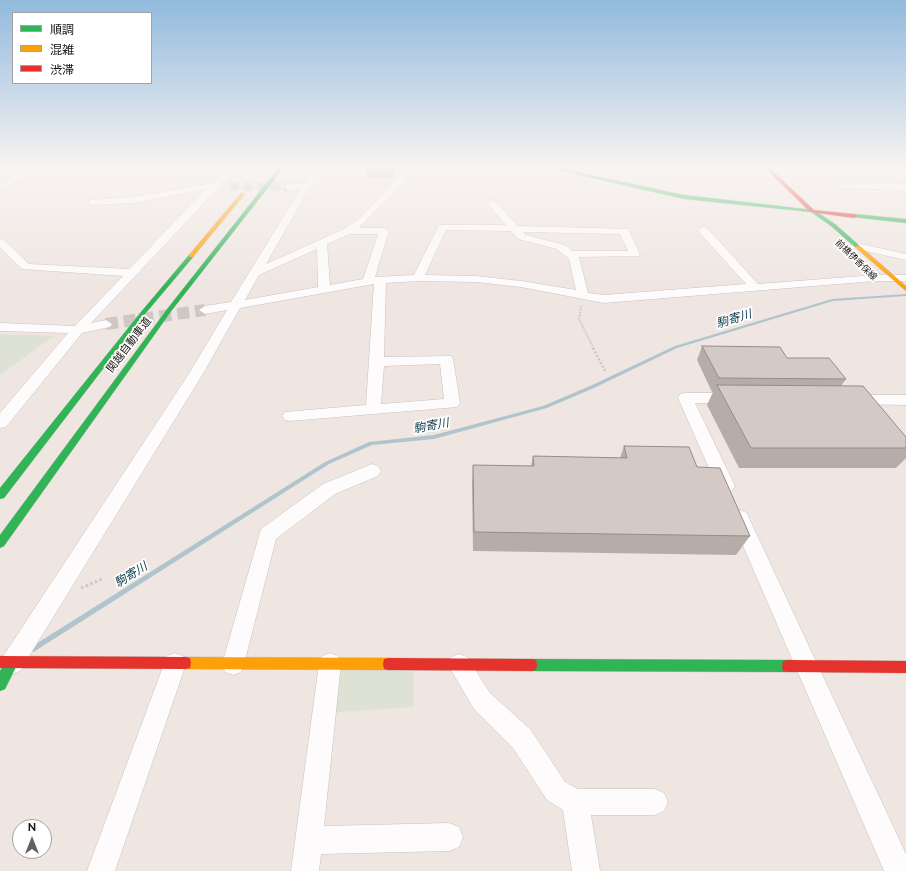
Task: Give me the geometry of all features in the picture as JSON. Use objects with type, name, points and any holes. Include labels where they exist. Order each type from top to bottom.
[{"type":"main road","name":"関越自動車道","points":[[0,495],[143,313],[232,207]]},
{"type":"main road","name":"関越自動車道","points":[[0,543],[161,322],[251,207]]},
{"type":"main road","name":"前橋伊香保線","points":[[772,207],[812,211],[833,225],[856,246],[888,282],[906,289]]},
{"type":"main road","points":[[807,207],[812,211],[906,221]]},
{"type":"main road","name":"前橋伊香保線","points":[[812,211],[821,225],[839,243]]},
{"type":"main road","name":"前橋伊香保線","points":[[864,268],[875,278]]},
{"type":"main road","points":[[0,684],[6,662],[906,667]]},
{"type":"street","points":[[0,423],[78,330],[194,207]]},
{"type":"street","points":[[6,662],[50,601],[197,372],[294,207]]},
{"type":"street","points":[[256,272],[322,244],[348,231],[360,223],[376,207]]},
{"type":"street","points":[[495,207],[522,237],[561,247],[574,258],[583,296]]},
{"type":"street","points":[[418,278],[442,227],[624,231],[635,254],[568,254]]},
{"type":"street","points":[[703,230],[755,286]]},
{"type":"street","points":[[348,231],[384,231],[374,281],[377,362],[373,410]]},
{"type":"street","points":[[0,242],[26,267],[133,273]]},
{"type":"street","points":[[322,244],[324,290]]},
{"type":"street","points":[[856,246],[906,257]]},
{"type":"street","points":[[205,310],[374,281],[418,278],[476,280],[521,284],[604,300],[755,286],[875,278],[888,282],[906,278]]},
{"type":"street","points":[[0,327],[78,330],[106,324]]},
{"type":"street","points":[[290,416],[452,403],[446,359],[377,362]]},
{"type":"street","points":[[748,398],[685,398],[808,666],[899,871]]},
{"type":"street","points":[[835,400],[906,400]]},
{"type":"street","points":[[233,664],[268,535],[329,489],[372,471]]},
{"type":"street","points":[[101,871],[175,664]]},
{"type":"street","points":[[305,871],[330,664]]},
{"type":"street","points":[[459,665],[482,701],[522,739],[556,791],[575,802],[655,802]]},
{"type":"street","points":[[575,802],[586,871]]},
{"type":"street","points":[[309,840],[449,837]]},
{"type":"path","points":[[583,296],[579,319],[605,371]]},
{"type":"shaded area","points":[[0,334],[54,336],[0,375]]},
{"type":"shaded area","points":[[339,664],[414,664],[413,707],[324,713]]},
{"type":"building","points":[[702,346],[780,347],[787,358],[829,358],[846,379],[719,378]]},
{"type":"building","points":[[717,385],[863,386],[906,437],[906,448],[751,448]]},
{"type":"building","points":[[624,446],[689,447],[697,467],[720,468],[750,536],[474,532],[473,465],[534,466],[533,456],[627,458]]},
{"type":"waterway","name":"駒寄川","points":[[33,649],[327,463],[371,443],[434,437],[545,407],[592,387],[676,347],[833,300],[906,295]]},
{"type":"tunnel","points":[[106,324],[205,310]]},
{"type":"traffic: fast","points":[[0,543],[170,309],[251,207]]},
{"type":"traffic: fast","points":[[772,207],[812,211],[833,225],[858,247]]},
{"type":"traffic: fast","points":[[854,216],[906,221]]},
{"type":"traffic: fast","points":[[0,495],[143,313],[191,256]]},
{"type":"traffic: fast","points":[[0,684],[12,663]]},
{"type":"traffic: fast","points":[[531,665],[788,666]]},
{"type":"traffic: slow","points":[[191,256],[232,207]]},
{"type":"traffic: slow","points":[[858,247],[906,289]]},
{"type":"traffic: slow","points":[[185,663],[389,664]]},
{"type":"traffic: jam","points":[[807,207],[812,211],[854,216]]},
{"type":"traffic: jam","points":[[0,662],[185,663]]},
{"type":"traffic: jam","points":[[389,664],[531,665]]},
{"type":"traffic: jam","points":[[788,666],[906,667]]}]
